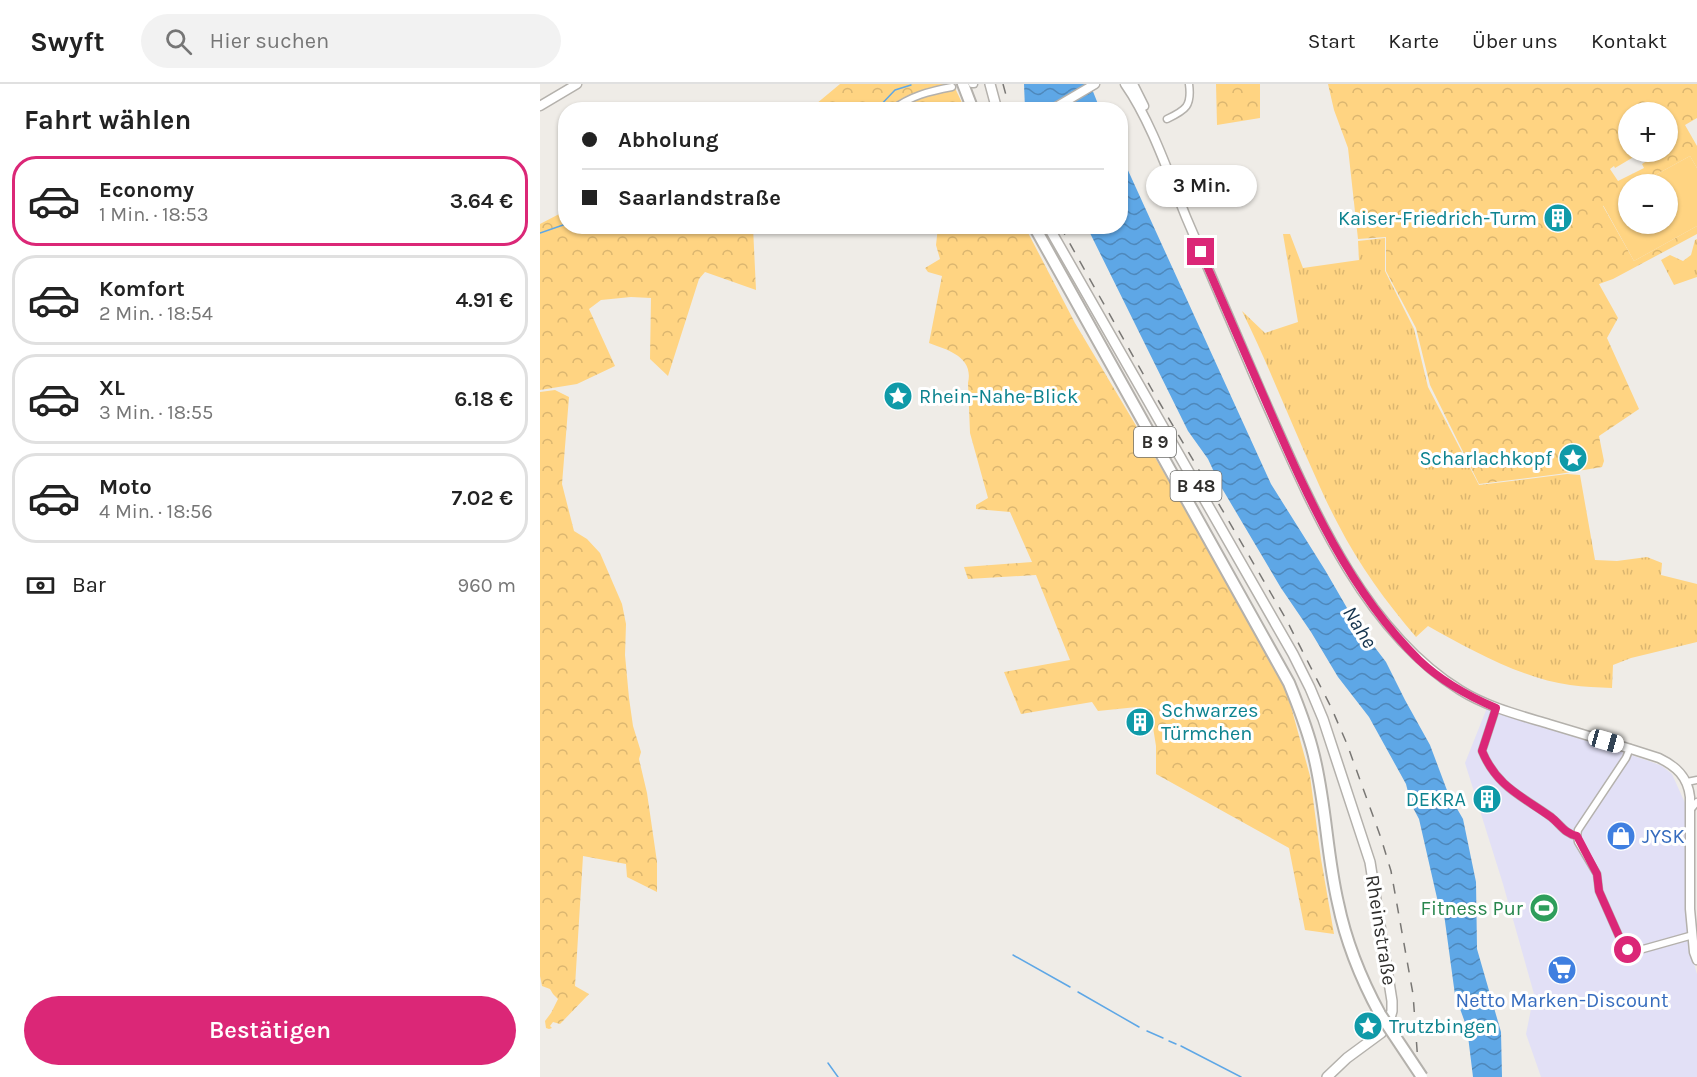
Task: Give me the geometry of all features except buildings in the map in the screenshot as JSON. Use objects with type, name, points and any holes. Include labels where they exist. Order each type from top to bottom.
[{"type":"highway","points":[[957,85],[969,102]]},
{"type":"highway","name":"B 9","points":[[1038,234],[1289,683],[1313,750],[1323,801],[1334,881],[1342,920],[1357,965],[1380,1014],[1422,1077]]},
{"type":"main road","points":[[540,106],[577,84]]},
{"type":"main road","points":[[990,84],[995,102]]},
{"type":"main road","points":[[1065,102],[1095,84]]},
{"type":"main road","points":[[1125,84],[1149,127],[1310,501],[1351,575],[1382,619],[1420,661],[1461,692],[1496,708],[1629,748],[1667,762],[1691,786],[1694,806],[1690,909],[1694,952],[1697,960]]},
{"type":"main road","points":[[1135,84],[1149,127]]},
{"type":"main road","name":"Rheinstraße","points":[[1053,234],[1293,654],[1323,719],[1370,862],[1392,1001],[1391,1017],[1381,1033],[1347,1058],[1327,1077]]},
{"type":"street","points":[[1167,119],[1187,107],[1190,101],[1189,84]]},
{"type":"street","points":[[902,102],[934,90],[957,85]]},
{"type":"street","points":[[1496,708],[1482,751],[1488,766],[1521,798],[1552,818],[1569,834],[1577,836]]},
{"type":"street","points":[[1629,748],[1626,758],[1578,830],[1577,836],[1597,874],[1599,891],[1622,943],[1627,949],[1636,951],[1693,935]]},
{"type":"street","points":[[1691,786],[1697,780]]},
{"type":"shaded area","points":[[1487,708],[1649,761],[1662,766],[1672,774],[1685,803],[1692,957],[1697,974],[1697,1077],[1541,1077],[1526,1034],[1534,994],[1465,763]]},
{"type":"green space","points":[[840,84],[953,84],[962,102],[818,102]]},
{"type":"green space","points":[[1216,84],[1260,84],[1260,118],[1217,125]]},
{"type":"green space","points":[[1328,84],[1697,84],[1697,118],[1685,125],[1697,146],[1697,168],[1690,156],[1657,174],[1632,174],[1644,168],[1642,164],[1645,162],[1678,162],[1678,102],[1618,102],[1618,162],[1625,162],[1610,169],[1618,181],[1618,197],[1603,206],[1634,261],[1697,226],[1697,234],[1613,279],[1599,284],[1618,318],[1607,338],[1639,409],[1599,436],[1604,461],[1602,467],[1479,484],[1430,385],[1416,328],[1386,271],[1386,237],[1358,239],[1348,148],[1334,110]]},
{"type":"green space","points":[[1690,156],[1697,168],[1697,226],[1634,261],[1619,234],[1678,234],[1678,174],[1657,174]]},
{"type":"green space","points":[[1618,196],[1618,232],[1603,205]]},
{"type":"green space","points":[[558,215],[558,234],[753,234],[756,290],[705,272],[699,279],[668,376],[650,359],[651,298],[601,300],[589,309],[615,366],[577,384],[540,390],[540,224]]},
{"type":"green space","points":[[937,234],[1029,234],[1075,323],[1191,518],[1287,692],[1310,776],[1334,934],[1305,930],[1289,848],[1156,774],[1156,746],[1152,721],[1146,718],[1137,707],[1098,711],[1092,702],[1021,714],[1004,672],[1070,660],[1036,575],[968,579],[964,567],[1032,562],[1010,512],[976,509],[976,505],[988,498],[970,433],[969,374],[967,367],[958,356],[929,343],[942,276],[928,272],[925,268],[940,259],[936,245]]},
{"type":"green space","points":[[1283,234],[1290,234],[1303,268],[1359,260],[1358,241],[1385,238],[1385,271],[1414,329],[1428,387],[1479,485],[1567,474],[1580,475],[1595,560],[1617,561],[1647,557],[1662,563],[1661,575],[1697,584],[1697,642],[1631,658],[1613,665],[1612,688],[1552,682],[1515,670],[1428,626],[1416,637],[1374,583],[1338,524],[1242,311],[1265,333],[1298,322]]},
{"type":"green space","points":[[1697,239],[1697,277],[1674,285],[1661,260],[1670,255],[1683,261],[1691,255]]},
{"type":"green space","points":[[555,390],[569,397],[562,484],[574,531],[587,539],[600,553],[622,604],[626,624],[625,655],[629,698],[633,726],[641,752],[639,759],[647,793],[657,862],[657,892],[627,877],[626,864],[583,856],[575,986],[589,994],[560,1024],[553,1022],[550,1026],[552,1028],[549,1029],[546,1028],[545,1021],[558,999],[550,989],[542,986],[540,976],[540,392]]},
{"type":"water","points":[[1024,84],[1090,84],[1097,102],[1025,102]]},
{"type":"water","points":[[1128,170],[1271,484],[1354,620],[1386,662],[1430,745],[1448,793],[1463,819],[1476,882],[1477,949],[1501,1032],[1502,1077],[1473,1077],[1467,1028],[1455,995],[1444,914],[1437,898],[1419,819],[1411,804],[1406,784],[1369,717],[1338,677],[1281,588],[1220,485],[1208,459],[1188,431],[1090,234],[1128,234]]},
{"type":"waterway","points":[[884,102],[895,90],[911,85]]},
{"type":"waterway","points":[[540,233],[558,227]]},
{"type":"waterway","points":[[1013,955],[1070,987]]},
{"type":"waterway","points":[[1078,992],[1139,1027]]},
{"type":"waterway","points":[[1147,1031],[1163,1038]]},
{"type":"waterway","points":[[1169,1041],[1176,1044]]},
{"type":"waterway","points":[[1181,1046],[1241,1077]]},
{"type":"waterway","points":[[828,1063],[838,1077]]},
{"type":"railway","points":[[1003,84],[1008,102]]},
{"type":"railway","points":[[1064,234],[1151,388],[1286,619],[1331,707],[1347,744],[1391,871],[1413,994],[1419,1077]]},
{"type":"place","name":"Kaiser-Friedrich-Turm","points":[[1558,218]]},
{"type":"place","name":"Rhein-Nahe-Blick","points":[[898,396]]},
{"type":"place","name":"Scharlachkopf","points":[[1573,458]]},
{"type":"place","name":"Schwarzes Türmchen","points":[[1140,722]]},
{"type":"place","name":"DEKRA","points":[[1487,799]]},
{"type":"place","name":"JYSK","points":[[1621,836]]},
{"type":"place","name":"Fitness Pur","points":[[1544,908]]},
{"type":"place","name":"Netto Marken-Discount","points":[[1562,970]]},
{"type":"place","name":"Trutzbingen","points":[[1368,1026]]},
{"type":"route","points":[[1201,252],[1310,501],[1351,575],[1382,619],[1420,661],[1461,692],[1496,708],[1482,751],[1488,766],[1521,798],[1552,818],[1569,834],[1577,836],[1578,842],[1597,874],[1599,891],[1622,943],[1628,950]]},
{"type":"water label","name":"Nahe","points":[[1360,627]]}]
